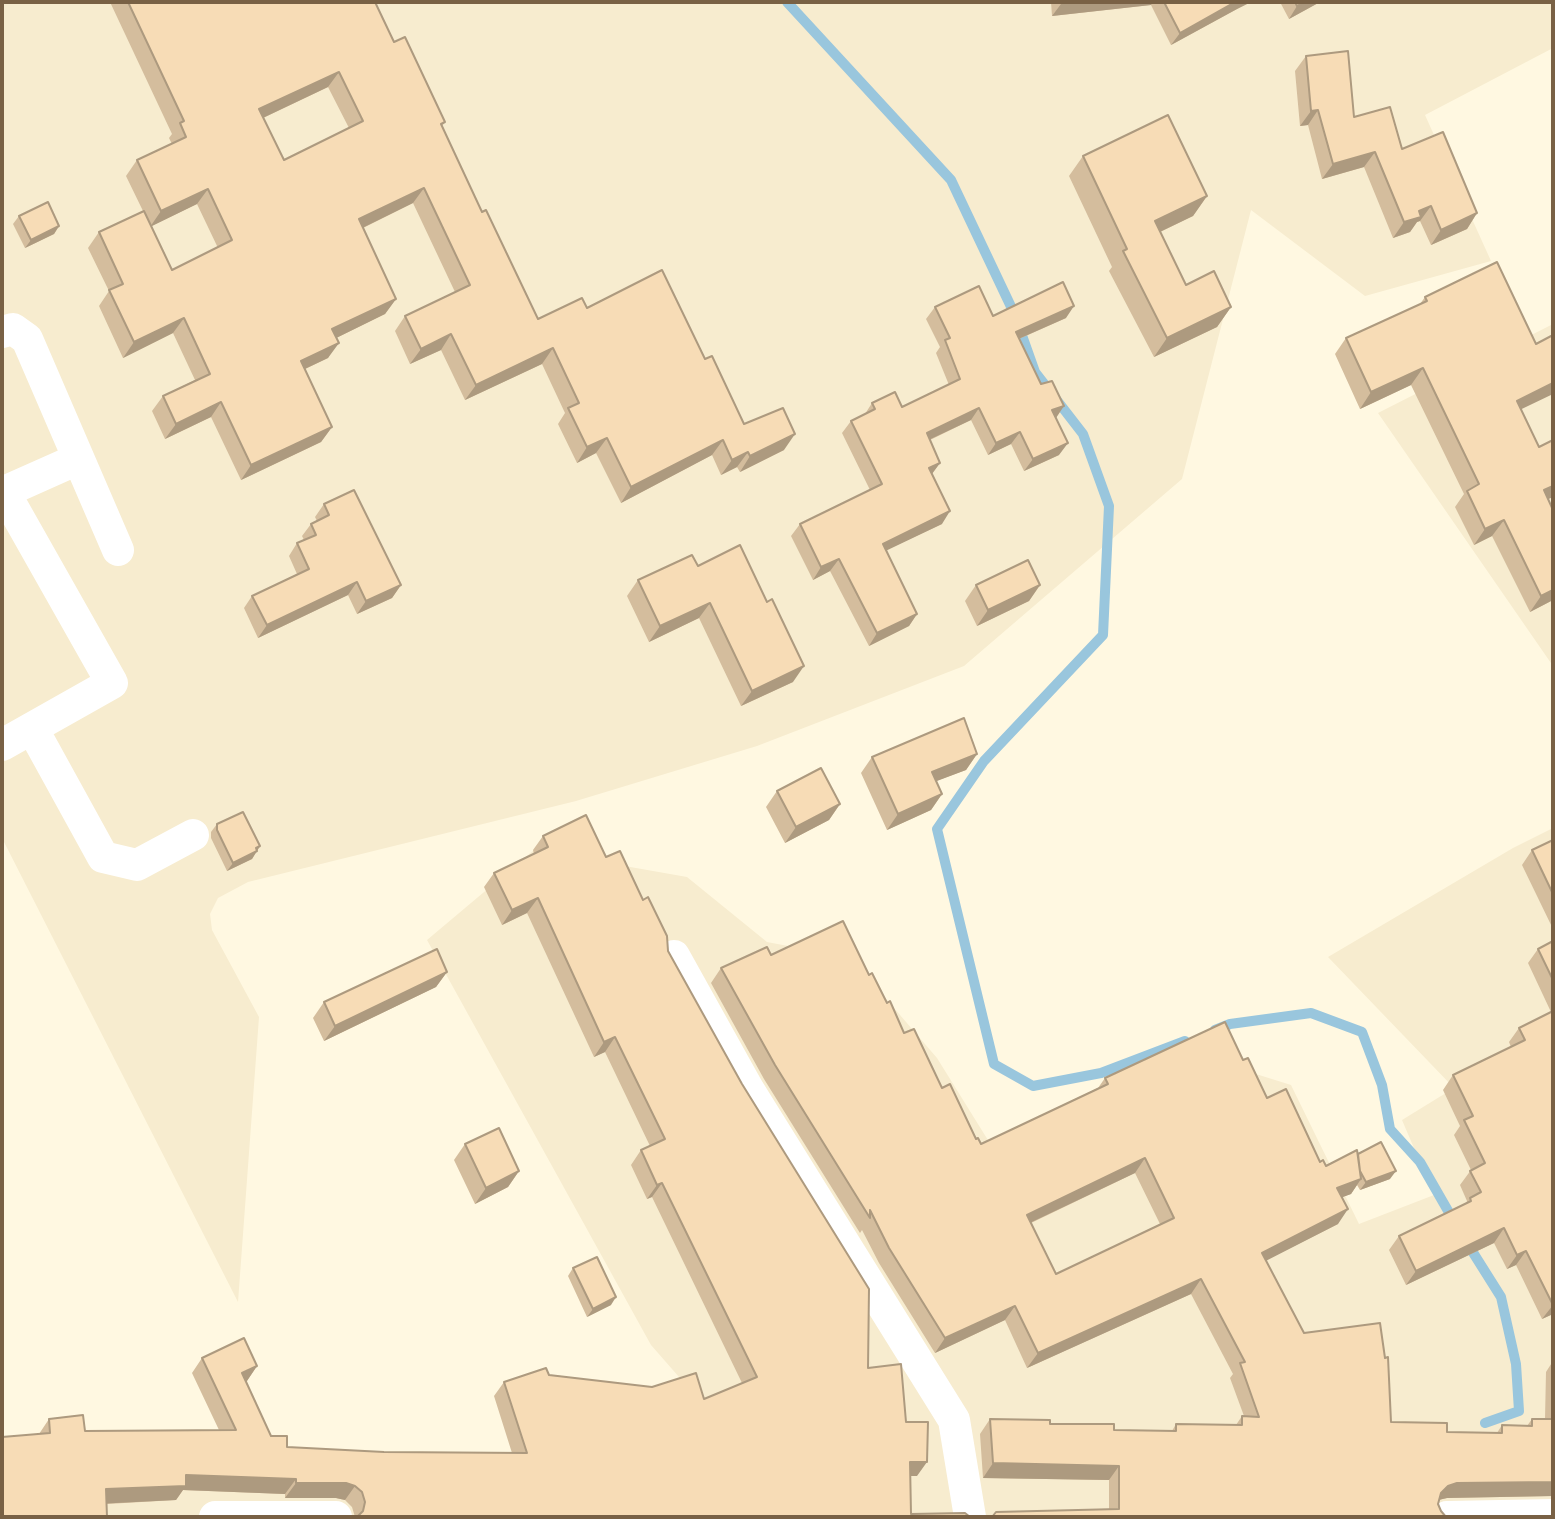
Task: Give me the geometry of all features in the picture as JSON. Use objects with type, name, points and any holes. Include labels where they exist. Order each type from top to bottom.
[{"type":"street","points":[[2,332],[13,329],[27,339],[118,550]]},
{"type":"street","points":[[2,745],[112,683],[3,492],[78,459]]},
{"type":"street","points":[[32,728],[103,857],[137,865],[193,835]]},
{"type":"street","points":[[674,956],[748,1089],[954,1420],[970,1517]]},
{"type":"street","points":[[1447,1517],[1553,1515]]},
{"type":"street","points":[[215,1517],[336,1517]]},
{"type":"shaded area","points":[[2,2],[1553,2],[1553,48],[1425,115],[1491,261],[1365,296],[1251,210],[1182,479],[964,666],[757,746],[576,801],[248,882],[218,898],[210,914],[212,930],[259,1017],[238,1302],[2,838]]},
{"type":"shaded area","points":[[1553,324],[1553,666],[1378,413]]},
{"type":"shaded area","points":[[1553,828],[1553,1517],[2,1517],[2,1480],[294,1483],[735,1441],[651,1345],[427,940],[534,850],[687,877],[767,942],[851,958],[937,1058],[991,1145],[1192,1054],[1291,1085],[1359,1224],[1434,1195],[1402,1120],[1454,1088],[1328,957],[1513,848]]},
{"type":"building","points":[[128,2],[375,2],[394,42],[405,37],[482,212],[486,210],[538,319],[582,298],[587,308],[662,270],[705,359],[712,356],[744,424],[783,408],[795,434],[750,456],[748,452],[732,460],[723,440],[631,487],[607,438],[587,447],[568,408],[579,403],[553,348],[476,385],[451,334],[421,349],[405,316],[470,285],[424,188],[359,219],[396,299],[332,329],[339,343],[301,361],[332,427],[251,465],[221,402],[176,424],[163,396],[210,374],[184,318],[134,342],[109,290],[123,284],[99,232],[144,211],[172,270],[232,240],[208,189],[161,211],[137,160],[186,137],[180,123],[184,121]],"holes":[[[339,72],[363,121],[284,160],[259,109]]]},
{"type":"building","points":[[1164,2],[1235,2],[1180,33]]},
{"type":"building","points":[[1348,51],[1354,117],[1390,107],[1402,149],[1443,132],[1477,213],[1441,230],[1431,206],[1419,211],[1421,217],[1404,222],[1375,152],[1333,164],[1318,110],[1311,111],[1306,56]]},
{"type":"building","points":[[1168,115],[1207,196],[1155,221],[1186,285],[1214,271],[1231,307],[1167,338],[1123,251],[1127,249],[1083,156]]},
{"type":"building","points":[[48,202],[59,226],[31,240],[19,216]]},
{"type":"building","points":[[1497,262],[1536,344],[1553,335],[1553,383],[1517,401],[1539,447],[1553,440],[1553,486],[1544,490],[1553,510],[1553,590],[1541,596],[1504,520],[1485,529],[1467,491],[1479,484],[1423,368],[1371,392],[1346,338],[1427,301],[1425,297]]},
{"type":"building","points":[[1063,282],[1074,306],[1016,332],[1041,384],[1052,381],[1064,406],[1052,410],[1068,443],[1033,459],[1020,432],[996,443],[979,408],[927,433],[940,463],[929,468],[950,511],[883,544],[917,614],[877,633],[839,559],[821,567],[800,524],[882,484],[851,421],[875,409],[872,403],[895,392],[902,407],[960,379],[945,340],[950,338],[935,307],[979,286],[993,316]]},
{"type":"building","points":[[354,490],[401,585],[366,601],[357,582],[267,625],[252,596],[309,569],[297,543],[316,535],[311,524],[329,515],[324,504]]},
{"type":"building","points":[[740,545],[767,602],[772,599],[804,666],[752,691],[710,603],[660,626],[638,580],[692,555],[698,566]]},
{"type":"building","points":[[1028,560],[1040,585],[988,610],[976,585]]},
{"type":"building","points":[[964,718],[977,754],[932,772],[942,794],[898,814],[872,757]]},
{"type":"building","points":[[821,768],[840,804],[796,827],[777,791]]},
{"type":"building","points":[[243,812],[260,846],[256,848],[257,851],[233,863],[217,824]]},
{"type":"building","points":[[586,815],[606,857],[620,851],[643,900],[648,897],[667,936],[668,951],[742,1084],[869,1289],[868,1368],[901,1364],[906,1422],[928,1422],[927,1462],[910,1462],[911,1514],[965,1513],[970,1517],[357,1517],[363,1511],[365,1502],[362,1492],[346,1483],[296,1483],[296,1479],[186,1475],[186,1486],[106,1489],[107,1517],[2,1517],[2,1437],[50,1433],[49,1419],[83,1415],[85,1431],[236,1430],[202,1358],[244,1338],[257,1366],[242,1373],[271,1436],[287,1436],[287,1447],[384,1452],[527,1453],[504,1382],[546,1368],[549,1375],[652,1387],[696,1373],[704,1399],[757,1377],[662,1183],[657,1185],[641,1150],[665,1139],[615,1037],[604,1042],[538,898],[512,910],[494,873],[548,847],[543,836]]},
{"type":"building","points":[[1553,840],[1553,894],[1532,850]]},
{"type":"building","points":[[843,921],[869,975],[872,973],[887,1003],[890,1001],[904,1033],[914,1029],[942,1088],[950,1084],[981,1144],[1108,1084],[1105,1078],[1225,1022],[1243,1060],[1248,1058],[1267,1098],[1286,1089],[1320,1162],[1323,1160],[1326,1166],[1357,1150],[1361,1179],[1337,1188],[1348,1209],[1262,1253],[1304,1333],[1380,1323],[1385,1358],[1388,1357],[1391,1422],[1447,1423],[1447,1432],[1502,1433],[1502,1425],[1532,1426],[1532,1419],[1553,1419],[1553,1482],[1457,1483],[1441,1493],[1438,1504],[1446,1517],[992,1517],[996,1512],[1119,1509],[1119,1466],[993,1463],[990,1419],[1050,1420],[1050,1424],[1114,1424],[1114,1430],[1176,1431],[1176,1424],[1242,1425],[1242,1416],[1259,1417],[1240,1363],[1245,1362],[1201,1279],[1038,1353],[1015,1306],[945,1338],[889,1248],[870,1210],[870,1218],[775,1065],[721,968],[767,947],[771,955]],"holes":[[[1145,1158],[1174,1218],[1056,1274],[1027,1215]]]},
{"type":"building","points":[[1553,941],[1553,980],[1538,949]]},
{"type":"building","points":[[437,949],[447,972],[335,1026],[324,1002]]},
{"type":"building","points":[[1553,1011],[1553,1305],[1526,1251],[1517,1255],[1504,1228],[1416,1271],[1399,1236],[1471,1201],[1470,1198],[1481,1192],[1470,1171],[1485,1163],[1464,1120],[1473,1116],[1453,1075],[1525,1040],[1519,1028]]},
{"type":"building","points":[[499,1128],[519,1171],[486,1188],[465,1144]]},
{"type":"building","points":[[1381,1142],[1396,1171],[1366,1182],[1360,1171],[1358,1154]]},
{"type":"building","points":[[597,1257],[616,1297],[593,1309],[573,1268]]},
{"type":"waterway","points":[[787,2],[951,180],[1014,313],[1035,372],[1083,434],[1109,506],[1103,635],[984,761],[937,829],[994,1064],[1033,1086],[1101,1073],[1185,1041]]},
{"type":"waterway","points":[[1215,1030],[1230,1024],[1311,1013],[1362,1032],[1382,1085],[1390,1129],[1420,1162],[1455,1223]]},
{"type":"waterway","points":[[1467,1243],[1501,1297],[1516,1364],[1519,1411],[1485,1423]]}]
